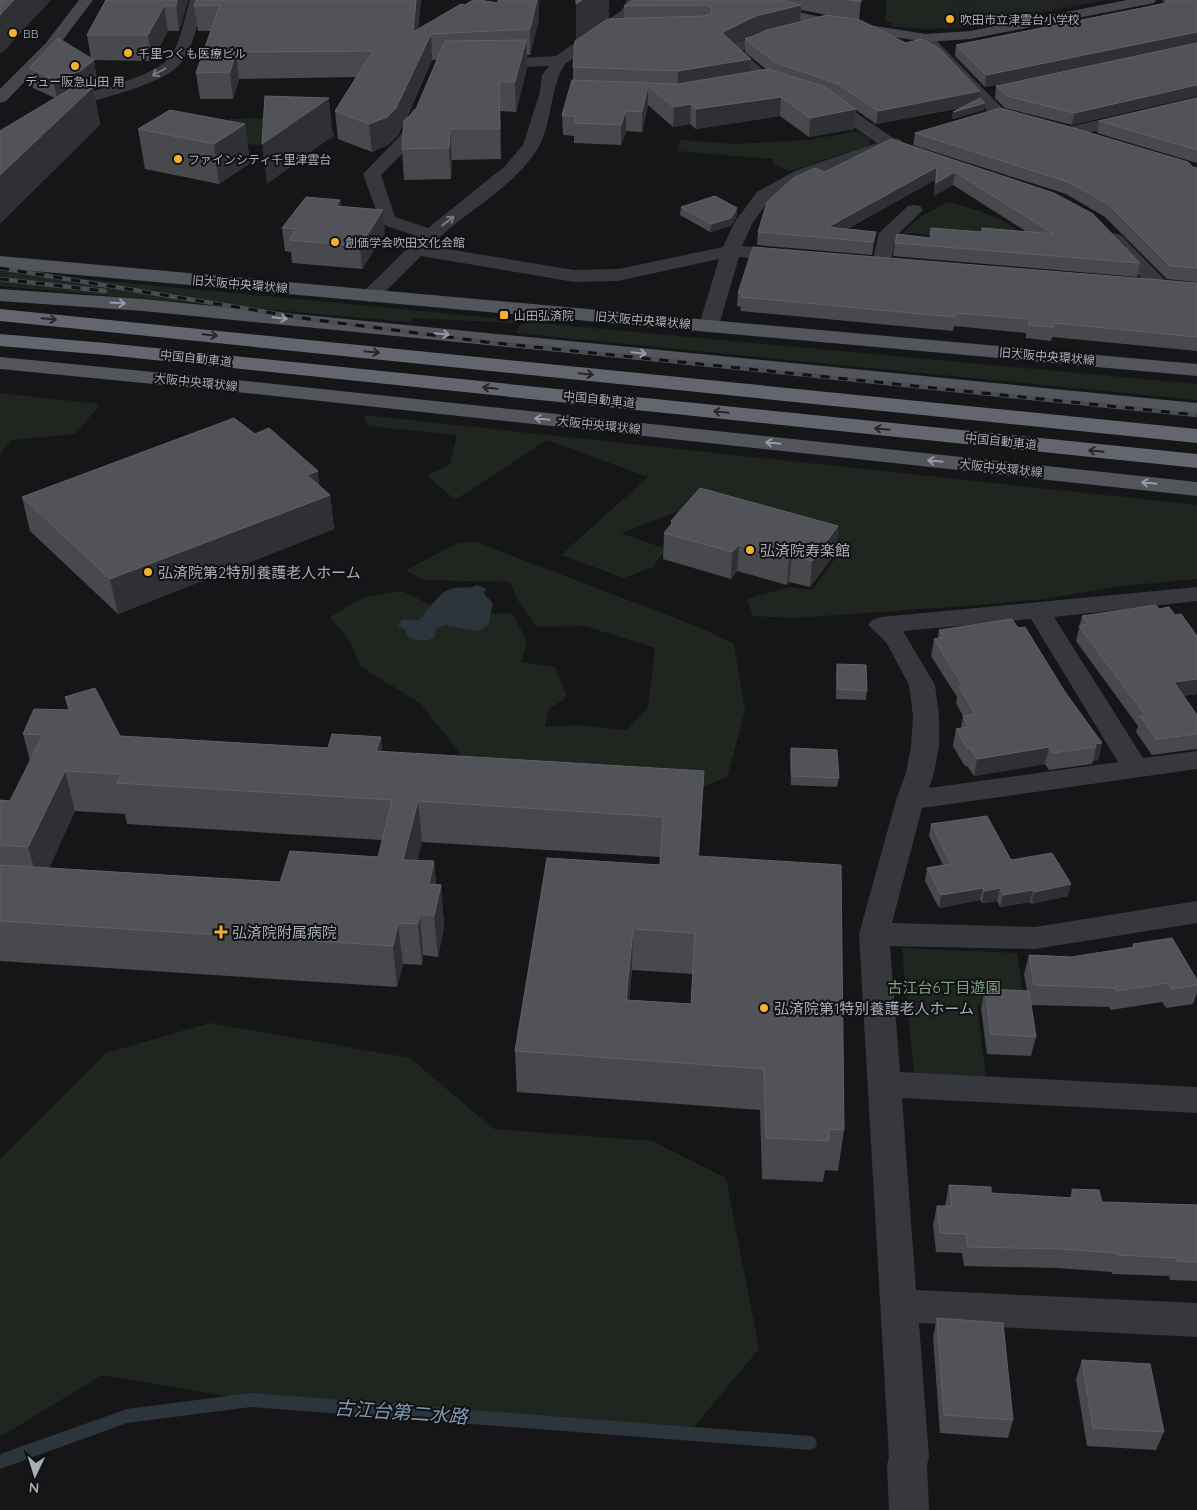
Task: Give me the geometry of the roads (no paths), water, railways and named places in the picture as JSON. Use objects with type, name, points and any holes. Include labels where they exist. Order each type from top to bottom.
[{"type":"highway","name":"中国自動車道","points":[[0,315],[125,326],[1197,436]]},
{"type":"highway","name":"中国自動車道","points":[[0,340],[106,349],[1197,461]]},
{"type":"main road","name":"旧大阪中央環状線","points":[[0,262],[1197,370]]},
{"type":"main road","points":[[0,295],[153,306],[1197,409]]},
{"type":"main road","name":"大阪中央環状線","points":[[0,363],[1197,489]]},
{"type":"street","points":[[0,98],[51,46],[86,0]]},
{"type":"street","points":[[0,145],[28,120],[45,111],[146,78],[164,70],[174,61],[197,0]]},
{"type":"street","points":[[728,0],[825,22],[926,38],[970,35],[1149,0]]},
{"type":"street","points":[[370,296],[430,235],[511,170],[531,146],[548,92],[550,75],[560,61],[628,12],[639,1]]},
{"type":"street","points":[[825,22],[736,46],[732,51],[746,65],[768,81],[830,102],[890,145],[938,160]]},
{"type":"street","points":[[603,30],[631,31]]},
{"type":"street","points":[[926,38],[998,113]]},
{"type":"street","points":[[0,77],[23,54]]},
{"type":"street","points":[[476,63],[560,61]]},
{"type":"street","points":[[750,84],[768,81]]},
{"type":"street","points":[[981,94],[1001,90]]},
{"type":"street","points":[[548,92],[566,93]]},
{"type":"street","points":[[423,101],[408,138],[372,174],[387,220],[430,235]]},
{"type":"street","points":[[1071,132],[1197,102]]},
{"type":"street","points":[[979,118],[998,113],[1099,140]]},
{"type":"street","points":[[709,325],[731,251],[743,223],[764,196],[803,174],[913,137]]},
{"type":"street","points":[[900,265],[872,262],[888,233],[914,210]]},
{"type":"street","points":[[1105,229],[1170,287],[1131,284]]},
{"type":"street","points":[[415,249],[574,276],[618,275],[731,251],[806,257]]},
{"type":"street","points":[[909,1510],[907,1465],[909,1457],[874,934],[910,800],[920,773],[925,746],[926,716],[922,685],[896,638],[881,625],[1038,611],[1192,601]]},
{"type":"street","points":[[1038,611],[1136,769]]},
{"type":"street","points":[[910,800],[1197,760]]},
{"type":"street","points":[[874,934],[1034,938],[1197,912]]},
{"type":"street","points":[[884,1084],[1197,1100]]},
{"type":"street","points":[[899,1306],[1197,1320]]},
{"type":"waterway","name":"古江台第二水路","points":[[0,1462],[127,1416],[251,1400],[810,1443]]},
{"type":"railway","points":[[0,268],[309,319],[486,342],[1197,415]]},
{"type":"railway","points":[[0,279],[105,291]]},
{"type":"place","name":"吹田市立津雲台小学校","points":[[950,19]]},
{"type":"place","name":"BB","points":[[13,33]]},
{"type":"place","name":"千里つくも医療ビル","points":[[128,53]]},
{"type":"place","name":"デュー阪急山田 用","points":[[75,66]]},
{"type":"place","name":"ファインシティ千里津雲台","points":[[178,159]]},
{"type":"place","name":"創価学会吹田文化会館","points":[[335,242]]},
{"type":"place","name":"山田弘済院","points":[[504,315]]},
{"type":"place","name":"弘済院寿楽館","points":[[750,550]]},
{"type":"place","name":"弘済院第2特別養護老人ホーム","points":[[148,572]]},
{"type":"place","name":"弘済院附属病院","points":[[221,932]]},
{"type":"place","name":"弘済院第1特別養護老人ホーム","points":[[764,1008]]},
{"type":"park label","name":"古江台6丁目遊園","points":[[944,987]]}]
